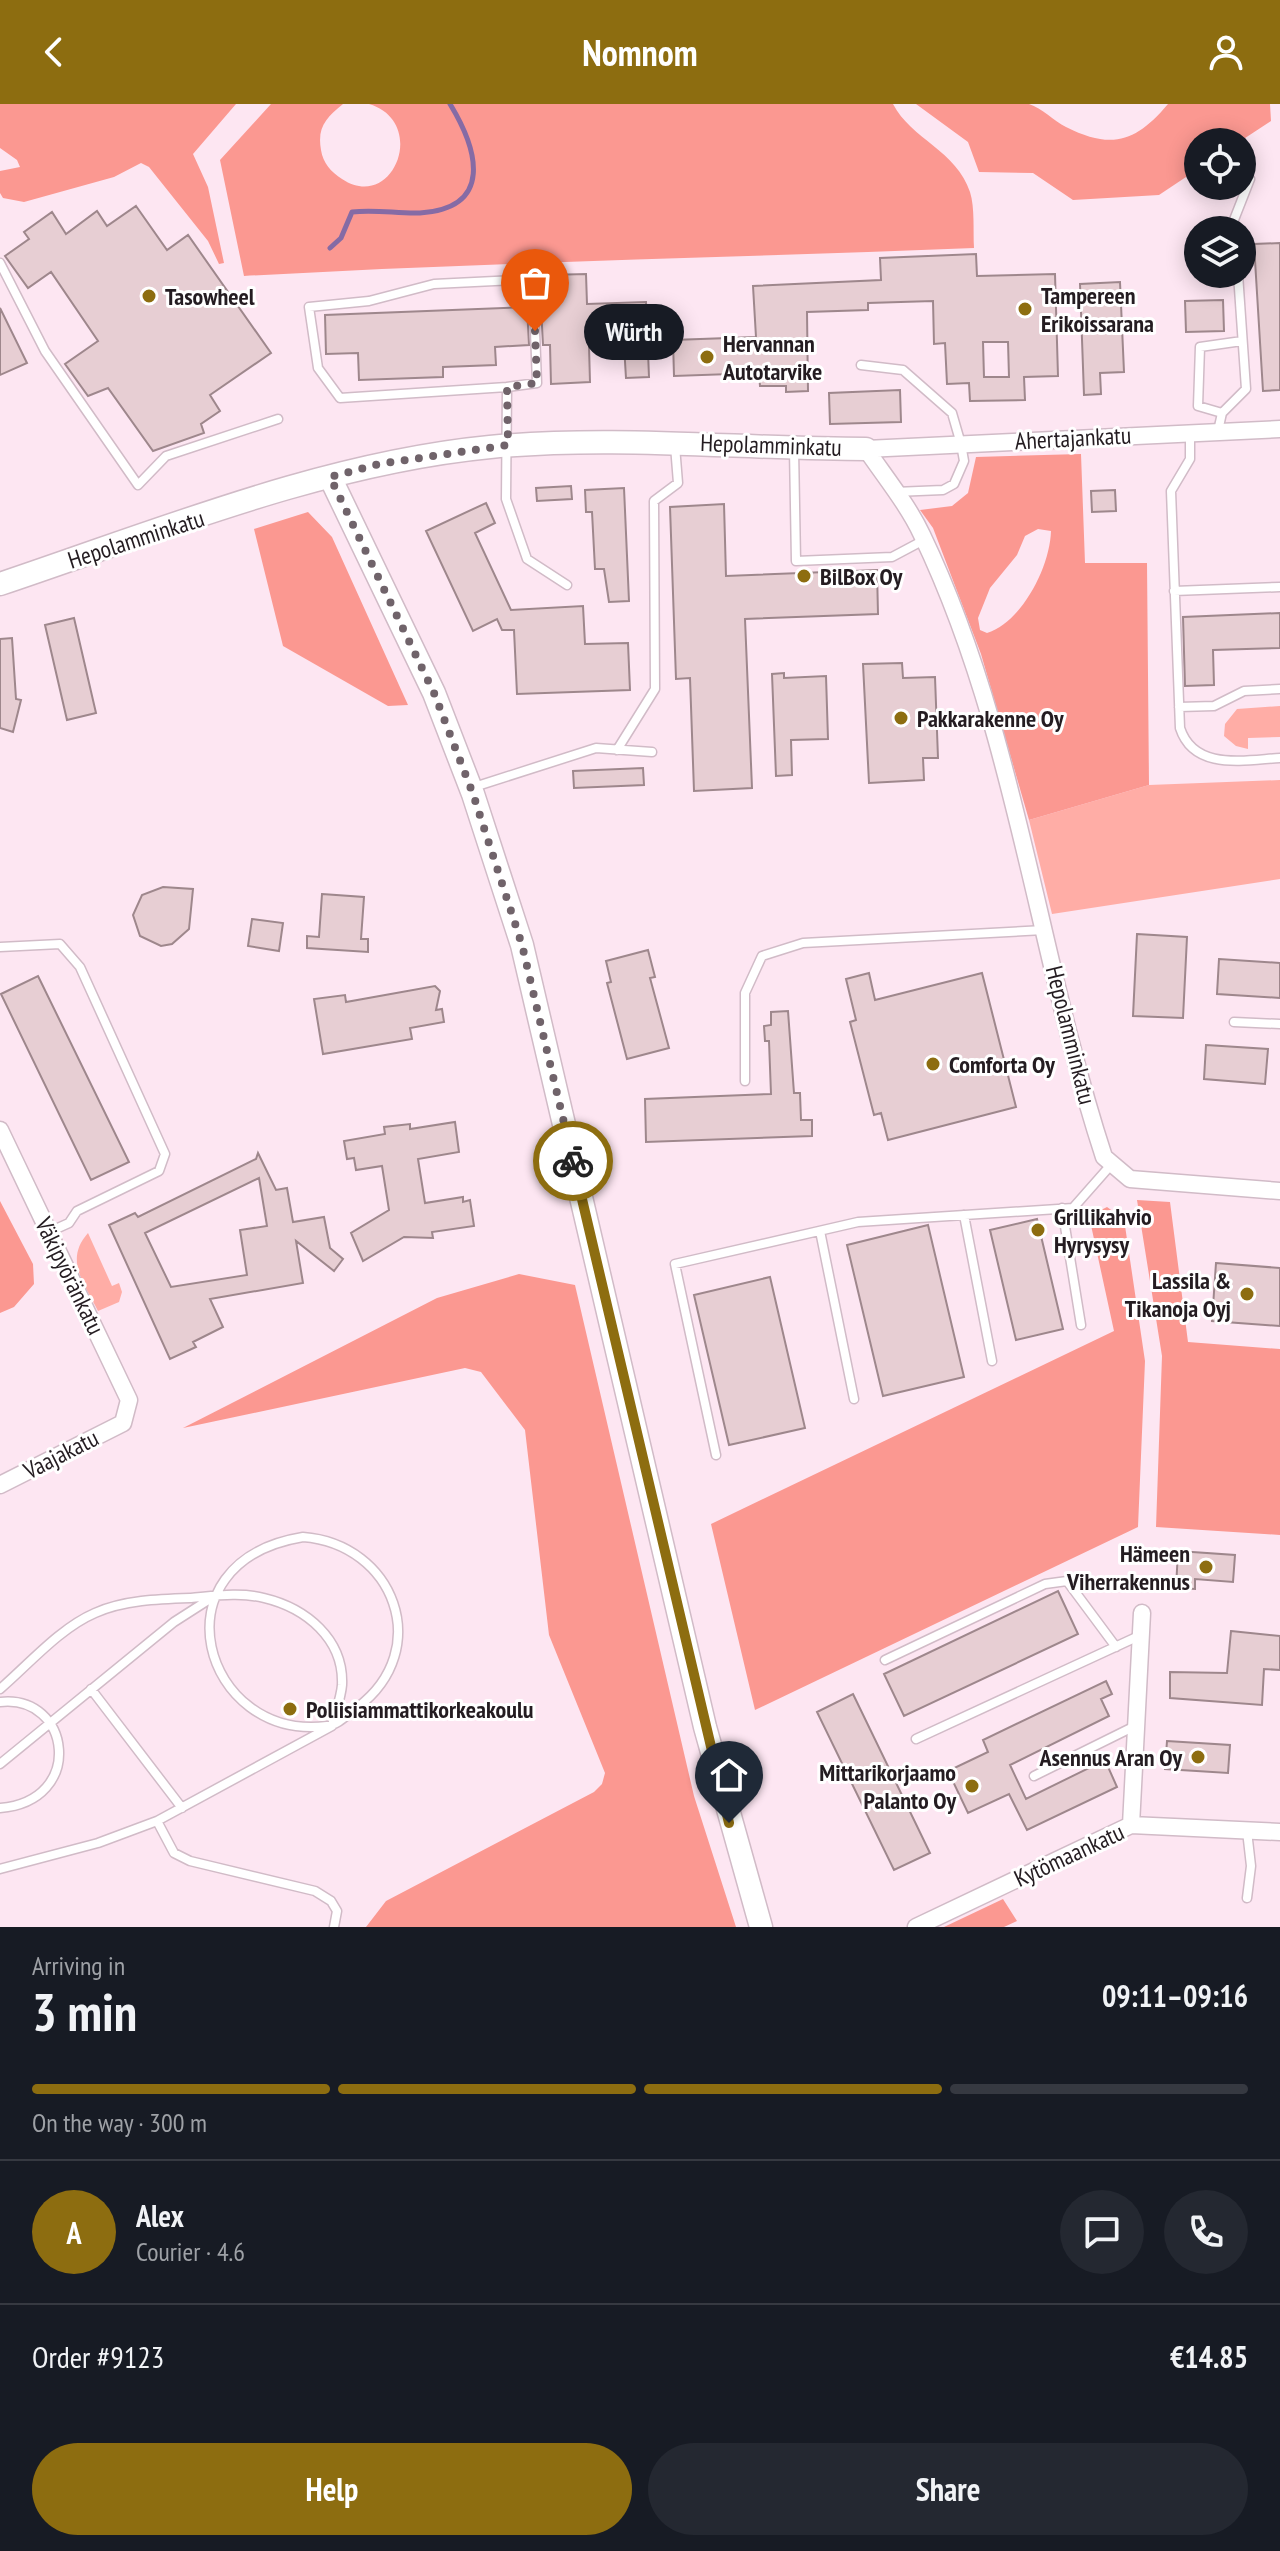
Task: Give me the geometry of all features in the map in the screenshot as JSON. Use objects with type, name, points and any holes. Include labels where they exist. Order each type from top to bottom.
[{"type":"main road","name":"Hepolamminkatu","points":[[0,584],[330,477],[394,462],[508,445],[675,441],[866,449]]},
{"type":"main road","points":[[330,477],[434,693],[471,788],[522,945],[688,1658],[729,1823],[761,1927]]},
{"type":"street","name":"Ahertajankatu","points":[[866,449],[1280,429]]},
{"type":"street","name":"Hepolamminkatu","points":[[866,449],[924,540],[965,646],[992,731],[1098,1140],[1110,1166]]},
{"type":"street","name":"Väkipyöränkatu","points":[[0,1130],[129,1400],[123,1423]]},
{"type":"street","points":[[1110,1166],[1130,1179],[1147,1182],[1280,1191]]},
{"type":"street","name":"Vaajakatu","points":[[0,1485],[123,1423]]},
{"type":"street","points":[[1131,1825],[1142,1613]]},
{"type":"street","name":"Kytömaankatu","points":[[916,1927],[1131,1825],[1280,1832]]},
{"type":"lane","points":[[0,263],[45,351],[138,485],[166,456],[278,419]]},
{"type":"lane","points":[[533,279],[537,383],[507,387],[340,398],[318,368],[309,307],[369,301],[434,284],[533,279]]},
{"type":"lane","points":[[1218,431],[1222,413],[1246,389],[1239,288]]},
{"type":"lane","points":[[1222,413],[1198,406],[1200,347],[1242,341]]},
{"type":"lane","points":[[861,365],[903,370],[952,413],[961,444],[964,461],[954,484],[943,490],[895,492]]},
{"type":"lane","points":[[507,387],[506,499],[527,559],[567,585]]},
{"type":"lane","points":[[1190,432],[1190,459],[1171,491],[1179,707],[1184,739],[1200,755],[1224,760],[1280,758]]},
{"type":"lane","points":[[617,750],[655,689],[654,501],[678,483],[675,441]]},
{"type":"lane","points":[[794,448],[796,561],[892,557],[924,540]]},
{"type":"lane","points":[[1174,591],[1280,587]]},
{"type":"lane","points":[[1179,707],[1214,706],[1244,691],[1280,689]]},
{"type":"lane","points":[[471,788],[596,748],[652,752]]},
{"type":"lane","points":[[745,1081],[745,993],[762,956],[814,942],[1045,930]]},
{"type":"lane","points":[[0,947],[60,944],[80,967],[165,1154],[159,1171],[77,1211],[69,1223],[49,1232]]},
{"type":"lane","points":[[1234,1022],[1280,1024]]},
{"type":"lane","points":[[716,1455],[675,1264],[858,1222],[1073,1208],[1110,1166]]},
{"type":"lane","points":[[1062,1208],[1081,1325]]},
{"type":"lane","points":[[964,1215],[992,1361]]},
{"type":"lane","points":[[820,1231],[854,1399]]},
{"type":"lane","points":[[0,1764],[174,1622],[214,1596],[228,1575],[257,1549],[303,1537],[322,1538],[351,1550],[382,1577],[397,1619],[399,1639],[386,1677],[367,1700],[332,1726],[157,1821],[98,1843],[0,1869]]},
{"type":"lane","points":[[885,1660],[1045,1584],[1067,1581],[1116,1647]]},
{"type":"lane","points":[[0,1689],[82,1619],[98,1611],[138,1602],[214,1596],[262,1597],[290,1607],[313,1621],[331,1641],[341,1662],[342,1687],[332,1726]]},
{"type":"lane","points":[[214,1596],[212,1652],[222,1677],[237,1697],[254,1710],[291,1724],[332,1726]]},
{"type":"lane","points":[[916,1739],[1142,1635]]},
{"type":"lane","points":[[91,1689],[182,1808]]},
{"type":"lane","points":[[0,1702],[30,1706],[50,1723],[57,1738],[60,1759],[54,1779],[40,1796],[21,1806],[0,1808]]},
{"type":"lane","points":[[1034,1776],[1137,1725]]},
{"type":"lane","points":[[157,1821],[174,1853],[190,1861],[315,1891],[331,1901],[337,1911],[334,1927]]},
{"type":"lane","points":[[1247,1831],[1251,1866],[1247,1898]]},
{"type":"shaded area","points":[[0,104],[236,104],[193,154],[208,187],[224,263],[219,264],[208,241],[149,167],[141,163],[114,177],[24,202],[3,198],[0,193],[0,171],[20,167],[17,160],[0,148]]},
{"type":"shaded area","points":[[271,104],[343,104],[324,124],[320,135],[322,155],[334,173],[360,186],[376,184],[389,175],[397,161],[400,145],[397,128],[387,114],[369,104],[893,104],[911,127],[945,155],[964,178],[973,205],[974,248],[244,276],[220,160]]},
{"type":"shaded area","points":[[916,104],[1029,104],[1066,127],[1110,140],[1134,134],[1168,104],[1270,104],[1271,121],[1256,131],[1256,128],[1184,128],[1184,178],[1159,195],[1073,200],[1033,173],[979,172],[968,142]]},
{"type":"shaded area","points":[[1081,454],[1085,563],[1147,563],[1149,785],[1029,820],[981,654],[933,528],[920,510],[952,506],[968,493],[976,457]],"holes":[[[1038,529],[1051,531],[1046,561],[1022,605],[1000,627],[987,633],[980,630],[978,618],[990,588],[1017,555],[1025,536]]]},
{"type":"shaded area","points":[[308,512],[332,537],[408,705],[388,706],[283,646],[254,529]]},
{"type":"shaded area","points":[[1280,706],[1280,737],[1248,738],[1248,749],[1236,746],[1224,736],[1225,724],[1237,709]]},
{"type":"shaded area","points":[[1280,780],[1280,879],[1052,914],[1029,820],[1149,785]]},
{"type":"shaded area","points":[[1137,1200],[1170,1202],[1188,1342],[1280,1349],[1280,1535],[1156,1527],[1162,1356]]},
{"type":"shaded area","points":[[0,1201],[33,1264],[34,1284],[14,1307],[0,1313]]},
{"type":"shaded area","points":[[1107,1207],[1124,1219],[1145,1361],[1138,1527],[755,1710],[711,1524],[1114,1331],[1089,1216]]},
{"type":"shaded area","points":[[88,1233],[112,1286],[119,1283],[122,1292],[119,1302],[98,1311],[82,1281],[77,1262],[77,1253]]},
{"type":"shaded area","points":[[519,1274],[575,1285],[694,1796],[736,1927],[366,1927],[386,1901],[594,1792],[602,1784],[605,1773],[549,1635],[525,1430],[481,1372],[465,1368],[183,1428],[437,1298]]},
{"type":"shaded area","points":[[1003,1899],[1017,1921],[1004,1927],[944,1927]]},
{"type":"building","name":"Tasowheel","points":[[136,206],[167,250],[188,235],[271,353],[210,395],[220,411],[201,424],[204,433],[153,451],[108,388],[88,396],[65,364],[98,341],[51,272],[28,288],[5,256],[29,239],[24,232],[52,212],[66,234],[97,211],[107,226]]},
{"type":"building","points":[[1280,243],[1280,390],[1263,391],[1256,244]]},
{"type":"building","points":[[976,254],[977,276],[1055,274],[1058,376],[1024,377],[1025,400],[970,401],[969,383],[947,384],[945,343],[934,344],[933,301],[868,303],[868,310],[807,312],[808,391],[786,392],[786,386],[760,386],[759,373],[674,376],[673,340],[756,337],[753,286],[881,280],[880,258]],"holes":[[[983,342],[1008,342],[1009,377],[984,377]]]},
{"type":"building","points":[[586,274],[587,304],[646,302],[649,377],[626,378],[624,345],[589,346],[590,382],[551,384],[550,345],[543,345],[541,307],[548,306],[547,275]]},
{"type":"building","points":[[1120,282],[1124,372],[1100,373],[1101,394],[1084,395],[1080,284]]},
{"type":"building","points":[[1223,300],[1224,331],[1186,332],[1185,301]]},
{"type":"building","points":[[527,307],[529,345],[495,347],[496,365],[443,367],[443,377],[359,380],[358,353],[326,354],[325,315]]},
{"type":"building","points":[[0,308],[27,363],[0,375]]},
{"type":"building","points":[[900,390],[901,422],[830,424],[829,393]]},
{"type":"building","points":[[571,486],[572,499],[537,501],[536,488]]},
{"type":"building","points":[[624,488],[629,601],[609,602],[604,569],[595,569],[592,512],[586,512],[585,490]]},
{"type":"building","points":[[1115,490],[1116,511],[1092,512],[1091,491]]},
{"type":"building","points":[[486,503],[495,523],[475,533],[511,610],[583,606],[585,644],[628,643],[630,690],[517,694],[514,630],[502,630],[497,619],[473,631],[426,531]]},
{"type":"building","points":[[724,504],[726,576],[877,570],[878,614],[745,619],[752,788],[694,791],[690,678],[676,679],[670,507]]},
{"type":"building","points":[[1280,613],[1280,648],[1213,650],[1214,685],[1185,686],[1183,617]]},
{"type":"building","points":[[74,618],[96,713],[67,720],[45,625]]},
{"type":"building","points":[[12,638],[16,699],[21,700],[13,732],[0,728],[0,639]]},
{"type":"building","name":"Pakkarakenne Oy","points":[[902,663],[903,678],[935,677],[938,758],[923,758],[924,780],[869,783],[863,664]]},
{"type":"building","points":[[784,673],[784,678],[826,676],[828,739],[791,740],[792,775],[776,776],[772,674]]},
{"type":"building","points":[[643,768],[644,785],[574,788],[573,771]]},
{"type":"building","points":[[163,887],[193,889],[189,929],[172,944],[161,946],[140,936],[133,915],[142,895]]},
{"type":"building","points":[[322,894],[364,897],[361,939],[368,939],[368,952],[307,948],[307,936],[319,937]]},
{"type":"building","points":[[252,919],[283,923],[279,951],[248,946]]},
{"type":"building","points":[[1137,934],[1187,937],[1183,1018],[1133,1016]]},
{"type":"building","points":[[648,950],[655,977],[650,978],[669,1048],[627,1059],[607,983],[611,982],[606,961]]},
{"type":"building","points":[[1219,959],[1280,963],[1280,998],[1217,994]]},
{"type":"building","name":"Comforta Oy","points":[[869,973],[875,1000],[982,973],[1016,1107],[888,1140],[881,1113],[874,1115],[850,1022],[856,1020],[846,979]]},
{"type":"building","points":[[38,976],[129,1162],[91,1180],[1,994]]},
{"type":"building","points":[[435,986],[440,991],[436,1010],[442,1009],[444,1022],[410,1028],[412,1039],[323,1054],[314,999],[345,995],[346,1002]]},
{"type":"building","points":[[788,1011],[794,1093],[800,1093],[801,1120],[812,1120],[812,1136],[646,1142],[645,1099],[771,1094],[769,1041],[765,1041],[764,1026],[771,1025],[771,1012]]},
{"type":"building","points":[[1206,1045],[1268,1049],[1265,1084],[1204,1079]]},
{"type":"building","points":[[455,1122],[459,1152],[418,1159],[425,1203],[463,1197],[463,1202],[470,1200],[474,1226],[432,1232],[433,1238],[404,1237],[363,1261],[351,1233],[389,1210],[382,1166],[356,1170],[354,1158],[347,1159],[344,1141],[385,1134],[384,1127],[410,1124],[410,1129]]},
{"type":"building","points":[[258,1153],[276,1190],[287,1188],[293,1222],[324,1217],[330,1248],[343,1259],[334,1271],[296,1241],[303,1283],[210,1299],[223,1327],[193,1342],[196,1347],[170,1359],[109,1225],[135,1213],[138,1217],[256,1159]],"holes":[[[259,1178],[267,1226],[240,1230],[247,1275],[171,1287],[145,1233]]]},
{"type":"building","points":[[1037,1219],[1063,1329],[1016,1340],[990,1230]]},
{"type":"building","points":[[928,1225],[964,1377],[883,1396],[847,1245]]},
{"type":"building","name":"Lassila & Tikanoja Oyj","points":[[1216,1263],[1280,1268],[1280,1326],[1212,1321]]},
{"type":"building","points":[[770,1277],[805,1428],[729,1445],[694,1295]]},
{"type":"building","name":"Hämeen Viherrakennus","points":[[1178,1551],[1235,1555],[1233,1582],[1195,1579],[1195,1589],[1176,1588]]},
{"type":"building","points":[[1058,1591],[1078,1634],[904,1716],[884,1674]]},
{"type":"building","points":[[1231,1631],[1280,1636],[1280,1670],[1264,1669],[1262,1705],[1170,1698],[1170,1672],[1227,1673]]},
{"type":"building","points":[[1106,1681],[1112,1694],[1101,1699],[1109,1716],[1010,1765],[1026,1799],[1105,1760],[1117,1787],[1027,1830],[1009,1794],[968,1813],[948,1771],[988,1752],[983,1740]]},
{"type":"building","points":[[853,1694],[930,1853],[894,1870],[817,1712]]},
{"type":"building","name":"Asennus Aran Oy","points":[[1167,1741],[1230,1745],[1228,1773],[1165,1769]]},
{"type":"waterway","points":[[330,248],[341,238],[352,212],[420,213],[444,209],[460,200],[469,188],[473,174],[472,157],[468,140],[450,104]]},
{"type":"way so far","points":[[535,331],[537,383],[507,387],[508,445],[379,464],[330,477],[434,693],[473,794],[522,945],[573,1161]]},
{"type":"place","name":"Tasowheel","points":[[149,296]]},
{"type":"place","name":"Tampereen Erikoissarana","points":[[1025,309]]},
{"type":"place","name":"Würth","points":[[535,331]]},
{"type":"place","name":"Hervannan Autotarvike","points":[[707,357]]},
{"type":"place","name":"BilBox Oy","points":[[804,576]]},
{"type":"place","name":"Pakkarakenne Oy","points":[[901,718]]},
{"type":"place","name":"Comforta Oy","points":[[933,1064]]},
{"type":"place","name":"Grillikahvio Hyrysysy","points":[[1038,1230]]},
{"type":"place","name":"Lassila & Tikanoja Oyj","points":[[1247,1294]]},
{"type":"place","name":"Hämeen Viherrakennus","points":[[1206,1567]]},
{"type":"place","name":"Poliisiammattikorkeakoulu","points":[[290,1709]]},
{"type":"place","name":"Asennus Aran Oy","points":[[1198,1757]]},
{"type":"place","name":"Mittarikorjaamo Palanto Oy","points":[[972,1786]]},
{"type":"route","points":[[573,1161],[674,1602],[729,1823]]}]
